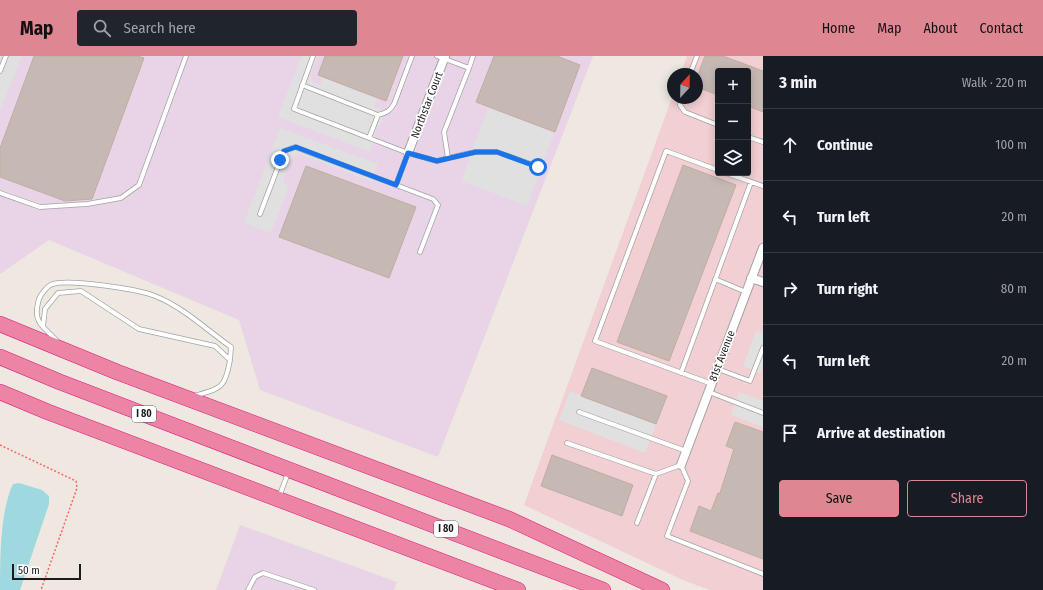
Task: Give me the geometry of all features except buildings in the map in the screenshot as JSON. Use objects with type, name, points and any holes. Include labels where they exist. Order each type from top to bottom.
[{"type":"highway","points":[[0,324],[67,352],[187,398],[509,519],[662,590]]},
{"type":"highway","name":"I 80","points":[[0,357],[60,382],[603,590]]},
{"type":"highway","points":[[0,392],[48,412],[518,590]]},
{"type":"street","name":"Northstar Court","points":[[408,153],[442,57]]},
{"type":"street","name":"81st Avenue","points":[[681,465],[763,248]]},
{"type":"street","points":[[751,278],[763,282]]},
{"type":"lane","points":[[0,71],[6,56]]},
{"type":"lane","points":[[0,193],[40,207],[88,204],[121,198],[139,185],[186,56]]},
{"type":"lane","points":[[313,56],[294,109],[408,153],[437,161],[476,152],[497,152],[538,167]]},
{"type":"lane","points":[[302,85],[378,115],[386,113],[391,109],[412,56]]},
{"type":"lane","points":[[448,158],[444,132],[474,56]]},
{"type":"lane","points":[[692,68],[697,56]]},
{"type":"lane","points":[[442,57],[469,68]]},
{"type":"lane","points":[[680,104],[685,112],[715,124]]},
{"type":"lane","points":[[369,138],[378,115]]},
{"type":"lane","points":[[751,138],[763,142]]},
{"type":"lane","points":[[260,214],[284,151],[296,147],[433,199],[438,205],[420,252]]},
{"type":"lane","points":[[712,384],[595,341],[666,151],[715,169]]},
{"type":"lane","points":[[396,185],[408,153]]},
{"type":"lane","points":[[734,176],[763,186]]},
{"type":"lane","points":[[681,373],[751,182]]},
{"type":"lane","points":[[716,279],[746,292]]},
{"type":"lane","points":[[67,352],[38,321],[36,308],[40,295],[51,284],[62,282],[88,284],[135,291],[155,296],[184,312],[231,348],[226,380],[215,390],[187,398]]},
{"type":"lane","points":[[43,327],[45,309],[58,293],[81,291],[139,329],[215,346],[230,360]]},
{"type":"lane","points":[[717,369],[750,380],[763,348]]},
{"type":"lane","points":[[708,392],[763,413]]},
{"type":"lane","points":[[580,412],[686,452]]},
{"type":"lane","points":[[567,443],[656,474],[681,465],[688,481],[667,536],[763,574]]},
{"type":"lane","points":[[278,499],[289,469]]},
{"type":"lane","points":[[637,523],[656,474]]},
{"type":"lane","points":[[248,590],[255,577],[263,572],[314,590]]},
{"type":"path","points":[[0,445],[76,481],[77,488],[41,590]]},
{"type":"shaded area","points":[[0,56],[593,56],[438,457],[260,390],[239,320],[49,240],[0,274]]},
{"type":"shaded area","points":[[0,56],[22,56],[0,111]]},
{"type":"shaded area","points":[[301,56],[318,56],[310,76],[314,82],[320,85],[323,78],[377,99],[374,107],[382,110],[383,121],[378,126],[370,152],[278,117]]},
{"type":"shaded area","points":[[687,56],[763,56],[763,590],[710,590],[685,581],[524,505],[670,104],[703,104],[703,68],[683,68]]},
{"type":"shaded area","points":[[488,108],[554,133],[527,206],[461,181]]},
{"type":"shaded area","points":[[280,128],[378,164],[371,182],[300,154],[295,155],[289,163],[284,179],[284,183],[289,187],[271,233],[244,223]]},
{"type":"shaded area","points":[[763,329],[763,365],[760,374],[743,366],[756,331],[762,333]]},
{"type":"shaded area","points":[[570,391],[656,424],[645,453],[559,420]]},
{"type":"shaded area","points":[[739,392],[763,401],[763,427],[731,415]]},
{"type":"shaded area","points":[[240,525],[397,582],[394,590],[216,590]]},
{"type":"water","points":[[19,483],[42,490],[49,496],[49,504],[20,590],[0,590],[0,564],[5,507],[13,484]]},
{"type":"route","points":[[280,160],[284,151],[296,147],[396,185],[408,153],[437,161],[476,152],[497,152],[538,167]]}]
